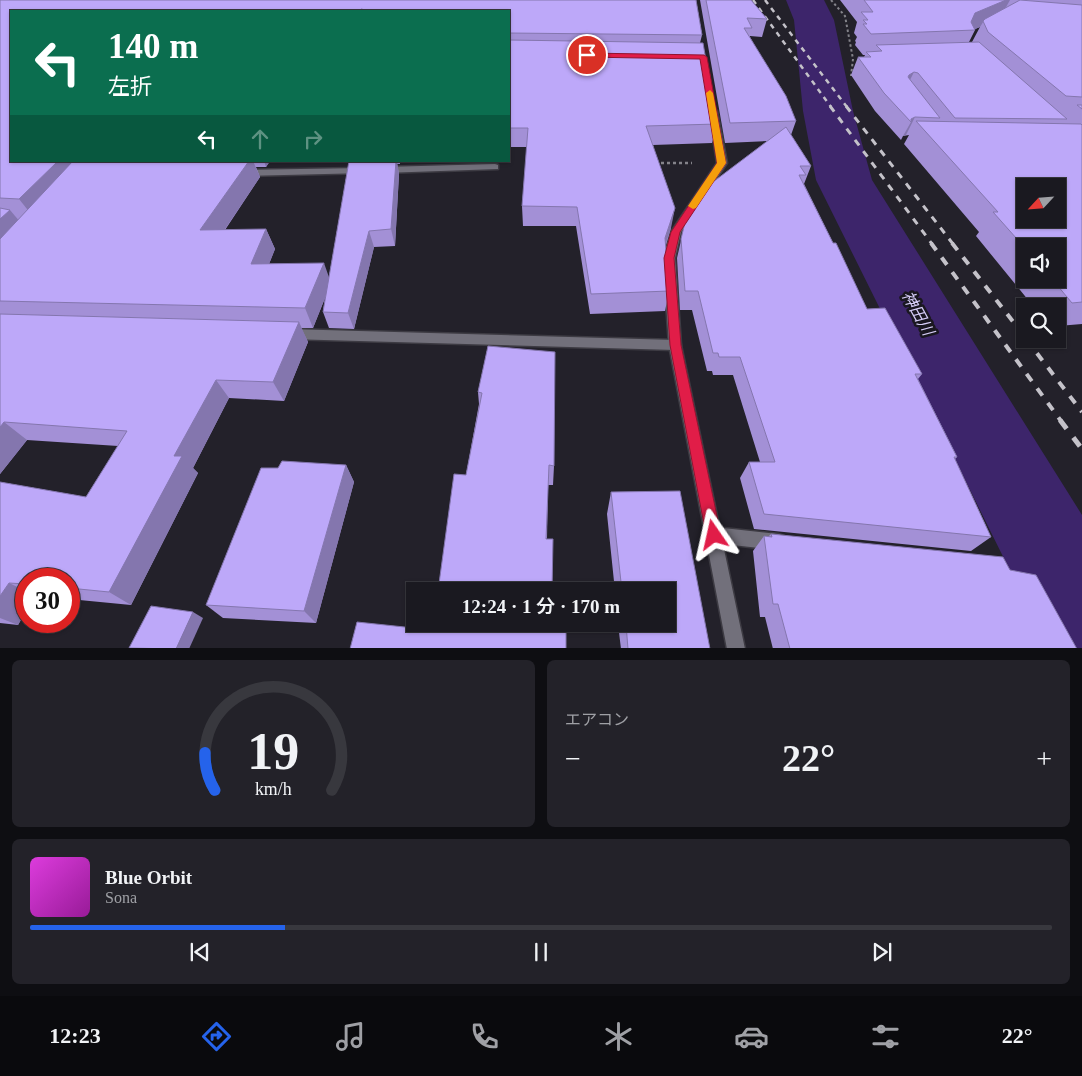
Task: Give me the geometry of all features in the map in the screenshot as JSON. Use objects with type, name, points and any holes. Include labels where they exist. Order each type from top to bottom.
[{"type":"street","points":[[710,96],[722,163],[676,232],[669,258],[675,345],[736,648]]},
{"type":"street","points":[[362,171],[366,162]]},
{"type":"street","points":[[232,173],[495,166]]},
{"type":"street","points":[[278,334],[675,345]]},
{"type":"street","points":[[714,535],[793,543]]},
{"type":"path","points":[[831,0],[845,16],[853,59],[851,76]]},
{"type":"path","points":[[654,164],[672,163]]},
{"type":"building","points":[[0,0],[696,0],[702,35],[510,33],[510,10],[10,10],[10,162],[57,162],[19,199],[0,198]]},
{"type":"building","points":[[706,0],[751,0],[767,19],[747,18],[752,28],[744,28],[786,96],[796,121],[730,123]]},
{"type":"building","points":[[864,0],[1006,0],[975,13],[971,22],[975,30],[871,34],[863,24],[867,24],[863,20],[868,20],[861,12],[873,12]]},
{"type":"building","points":[[1020,0],[1082,5],[1082,97],[1066,96],[988,32],[983,21],[985,19]]},
{"type":"building","points":[[510,40],[703,43],[717,124],[646,126],[675,208],[665,238],[669,291],[591,294],[577,207],[522,206],[528,128],[510,128]]},
{"type":"building","points":[[979,42],[1067,119],[955,118],[918,73],[914,72],[908,77],[940,118],[915,117],[911,119],[911,122],[884,93],[858,57],[871,57],[866,52],[882,51],[876,45]]},
{"type":"building","points":[[916,121],[1082,125],[1082,302],[1072,303],[1060,288],[1066,288],[1066,238],[1016,238],[993,212],[998,212]]},
{"type":"building","points":[[786,127],[811,166],[800,166],[806,175],[799,175],[833,243],[836,243],[867,309],[885,308],[922,374],[915,374],[957,457],[954,457],[991,537],[764,514],[749,462],[775,462],[740,357],[719,357],[718,353],[713,353],[698,291],[685,291],[681,239],[687,214],[705,188]]},
{"type":"building","points":[[72,162],[248,162],[200,230],[266,229],[251,264],[324,263],[305,308],[0,301],[0,239]]},
{"type":"building","points":[[349,162],[396,162],[391,229],[369,231],[348,313],[323,312]]},
{"type":"building","points":[[0,208],[10,210],[0,219]]},
{"type":"building","points":[[0,314],[299,322],[273,382],[216,380],[174,456],[182,456],[109,592],[80,589],[80,568],[15,568],[15,583],[9,583],[0,596],[0,482],[86,497],[127,431],[4,422],[0,427]]},
{"type":"building","points":[[488,346],[555,352],[554,466],[549,465],[546,539],[553,539],[552,582],[439,582],[454,474],[466,475],[482,393],[478,392]]},
{"type":"building","points":[[282,461],[346,465],[304,611],[206,605],[261,468],[278,468]]},
{"type":"building","points":[[680,491],[710,648],[628,648],[627,632],[676,632],[676,582],[621,582],[611,492]]},
{"type":"building","points":[[771,534],[1003,557],[1010,570],[1036,575],[1076,648],[790,648],[778,604],[773,604],[764,536],[772,537]]},
{"type":"building","points":[[151,606],[193,612],[176,648],[129,648]]},
{"type":"building","points":[[357,622],[406,627],[406,632],[566,632],[566,648],[350,648]]},
{"type":"waterway","name":"神田川","points":[[805,0],[814,20],[828,111],[844,180],[1082,607]]},
{"type":"railway","points":[[753,0],[831,107]]},
{"type":"railway","points":[[765,0],[847,107]]},
{"type":"railway","points":[[830,106],[932,244]]},
{"type":"railway","points":[[846,106],[953,244]]},
{"type":"railway","points":[[931,243],[1061,421]]},
{"type":"railway","points":[[952,243],[1016,325]]},
{"type":"railway","points":[[1033,348],[1082,412]]},
{"type":"railway","points":[[1060,420],[1082,449]]},
{"type":"slow traffic","points":[[693,206],[722,163],[710,93]]},
{"type":"route","points":[[587,55],[704,57],[722,163],[676,232],[669,258],[675,345],[714,535]]}]
